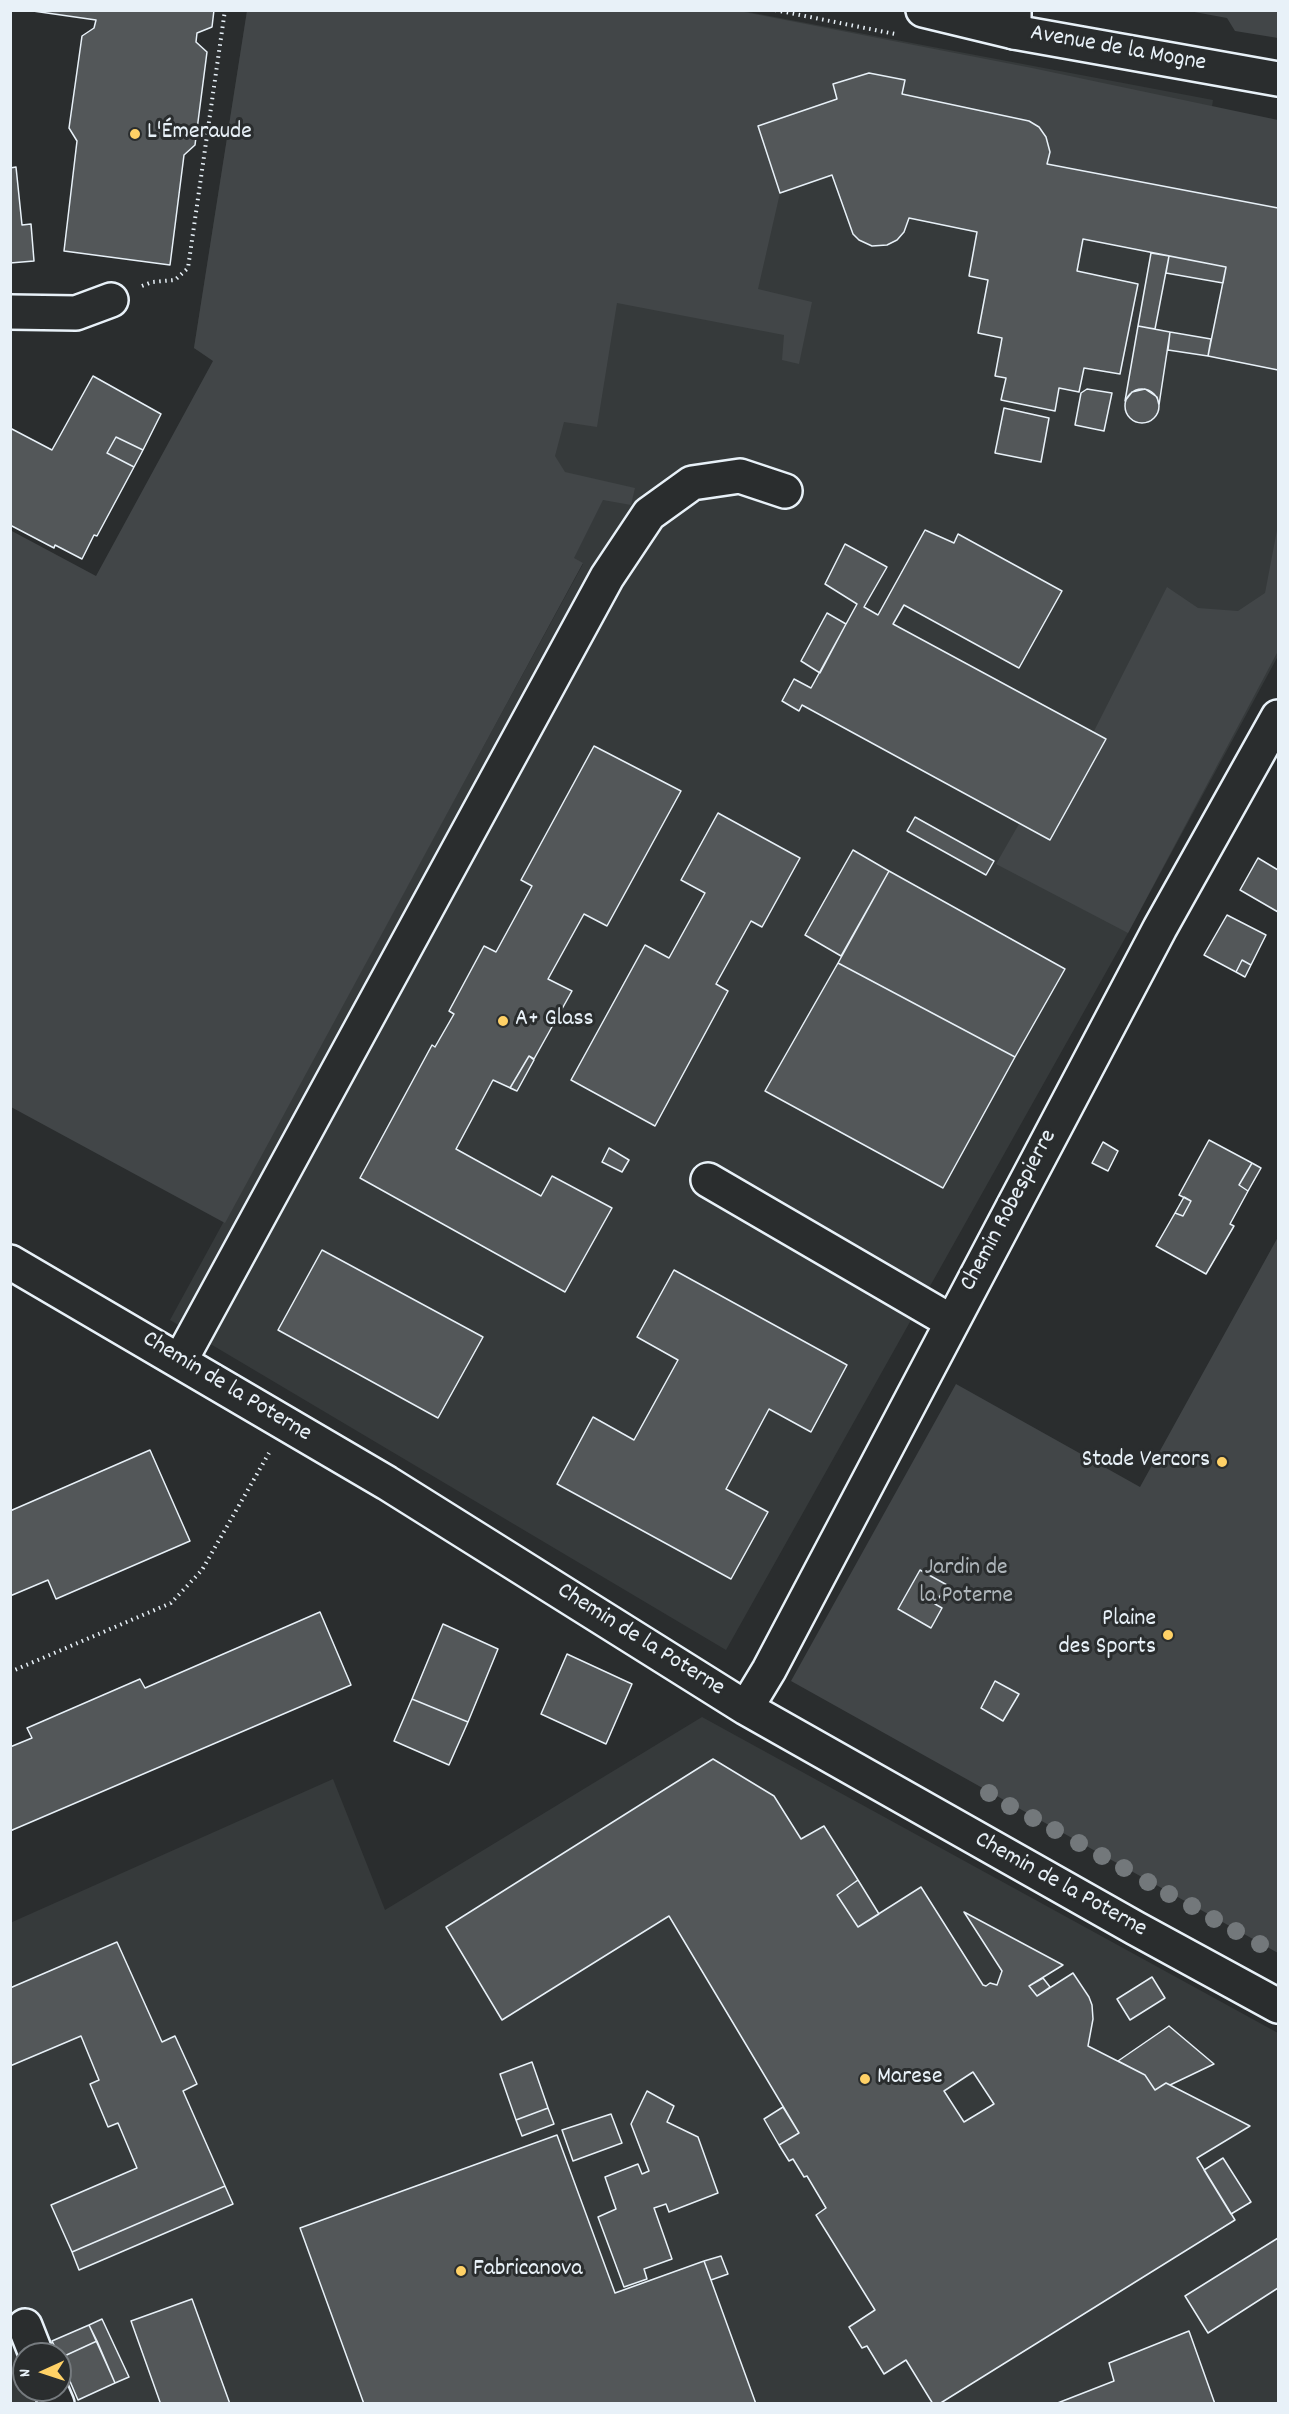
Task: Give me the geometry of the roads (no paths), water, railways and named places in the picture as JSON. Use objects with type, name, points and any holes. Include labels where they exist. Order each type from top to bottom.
[{"type":"street","name":"Avenue de la Mogne","points":[[923,10],[1014,21],[1278,79]]},
{"type":"street","points":[[10,312],[76,313],[111,300]]},
{"type":"street","points":[[180,1361],[607,577],[649,514],[692,483],[740,476],[785,491]]},
{"type":"street","name":"Chemin Robespierre","points":[[746,1708],[769,1670],[1160,928],[1278,717]]},
{"type":"street","points":[[708,1180],[952,1322]]},
{"type":"street","name":"Chemin de la Poterne","points":[[10,1262],[387,1483],[746,1708],[1135,1928],[1278,2006]]},
{"type":"place","name":"L'Émeraude","points":[[135,134]]},
{"type":"place","name":"A+ Glass","points":[[503,1021]]},
{"type":"place","name":"Stade Vercors","points":[[1222,1462]]},
{"type":"place","name":"Plaine des Sports","points":[[1168,1635]]},
{"type":"place","name":"Marese","points":[[865,2079]]},
{"type":"place","name":"Fabricanova","points":[[461,2271]]},
{"type":"park label","name":"Jardin de la Poterne","points":[[966,1584]]}]
